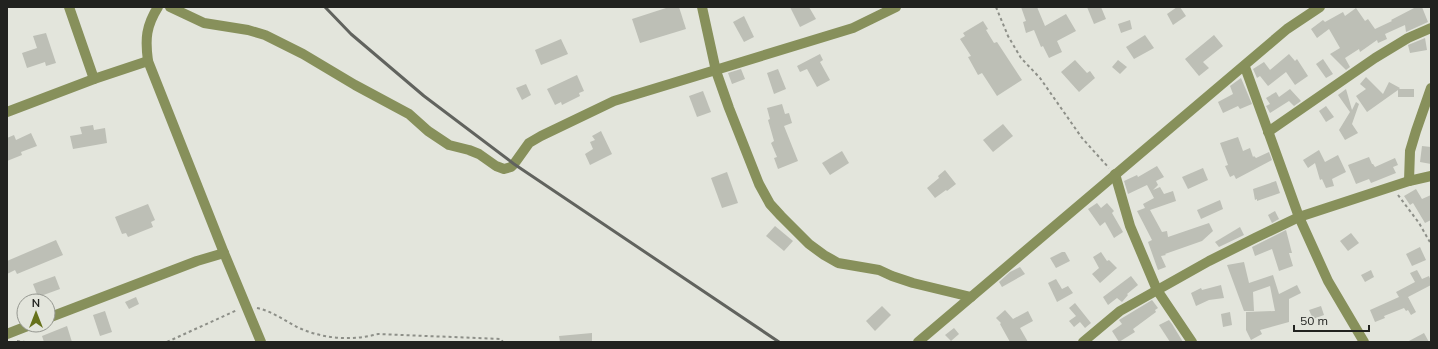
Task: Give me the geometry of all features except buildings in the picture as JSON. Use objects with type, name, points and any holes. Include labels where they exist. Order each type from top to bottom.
[{"type":"street","points":[[69,7],[94,79]]},
{"type":"street","points":[[158,7],[149,23],[146,46],[148,61],[261,342]]},
{"type":"street","points":[[170,7],[204,23],[248,30],[265,35],[330,68],[355,85],[409,114],[428,131],[449,145],[479,154],[496,166],[504,169],[511,167],[514,164],[529,143],[614,102],[853,28],[896,7]]},
{"type":"street","points":[[702,7],[716,71],[759,184],[770,204],[809,244],[838,263],[880,270],[913,283],[971,297]]},
{"type":"street","points":[[918,342],[1115,174],[1245,67],[1287,29],[1320,7]]},
{"type":"street","points":[[1268,132],[1375,58],[1408,38],[1431,28]]},
{"type":"street","points":[[7,112],[94,79],[148,61]]},
{"type":"street","points":[[1245,67],[1299,217],[1328,281],[1364,342]]},
{"type":"street","points":[[1409,181],[1410,151],[1431,88]]},
{"type":"street","points":[[1115,174],[1130,226],[1157,290],[1192,342]]},
{"type":"street","points":[[1083,342],[1120,311],[1209,261],[1299,217],[1409,181],[1431,176]]},
{"type":"street","points":[[56,315],[197,261],[224,253]]},
{"type":"path","points":[[996,7],[1008,36],[1021,58],[1040,78],[1082,138],[1115,174]]},
{"type":"path","points":[[1393,187],[1419,223],[1431,244]]},
{"type":"path","points":[[167,342],[247,306],[265,310],[314,334],[340,338],[348,339],[378,334],[501,339],[503,342]]},
{"type":"railway","points":[[325,7],[351,34],[424,96],[514,164],[779,342]]}]
